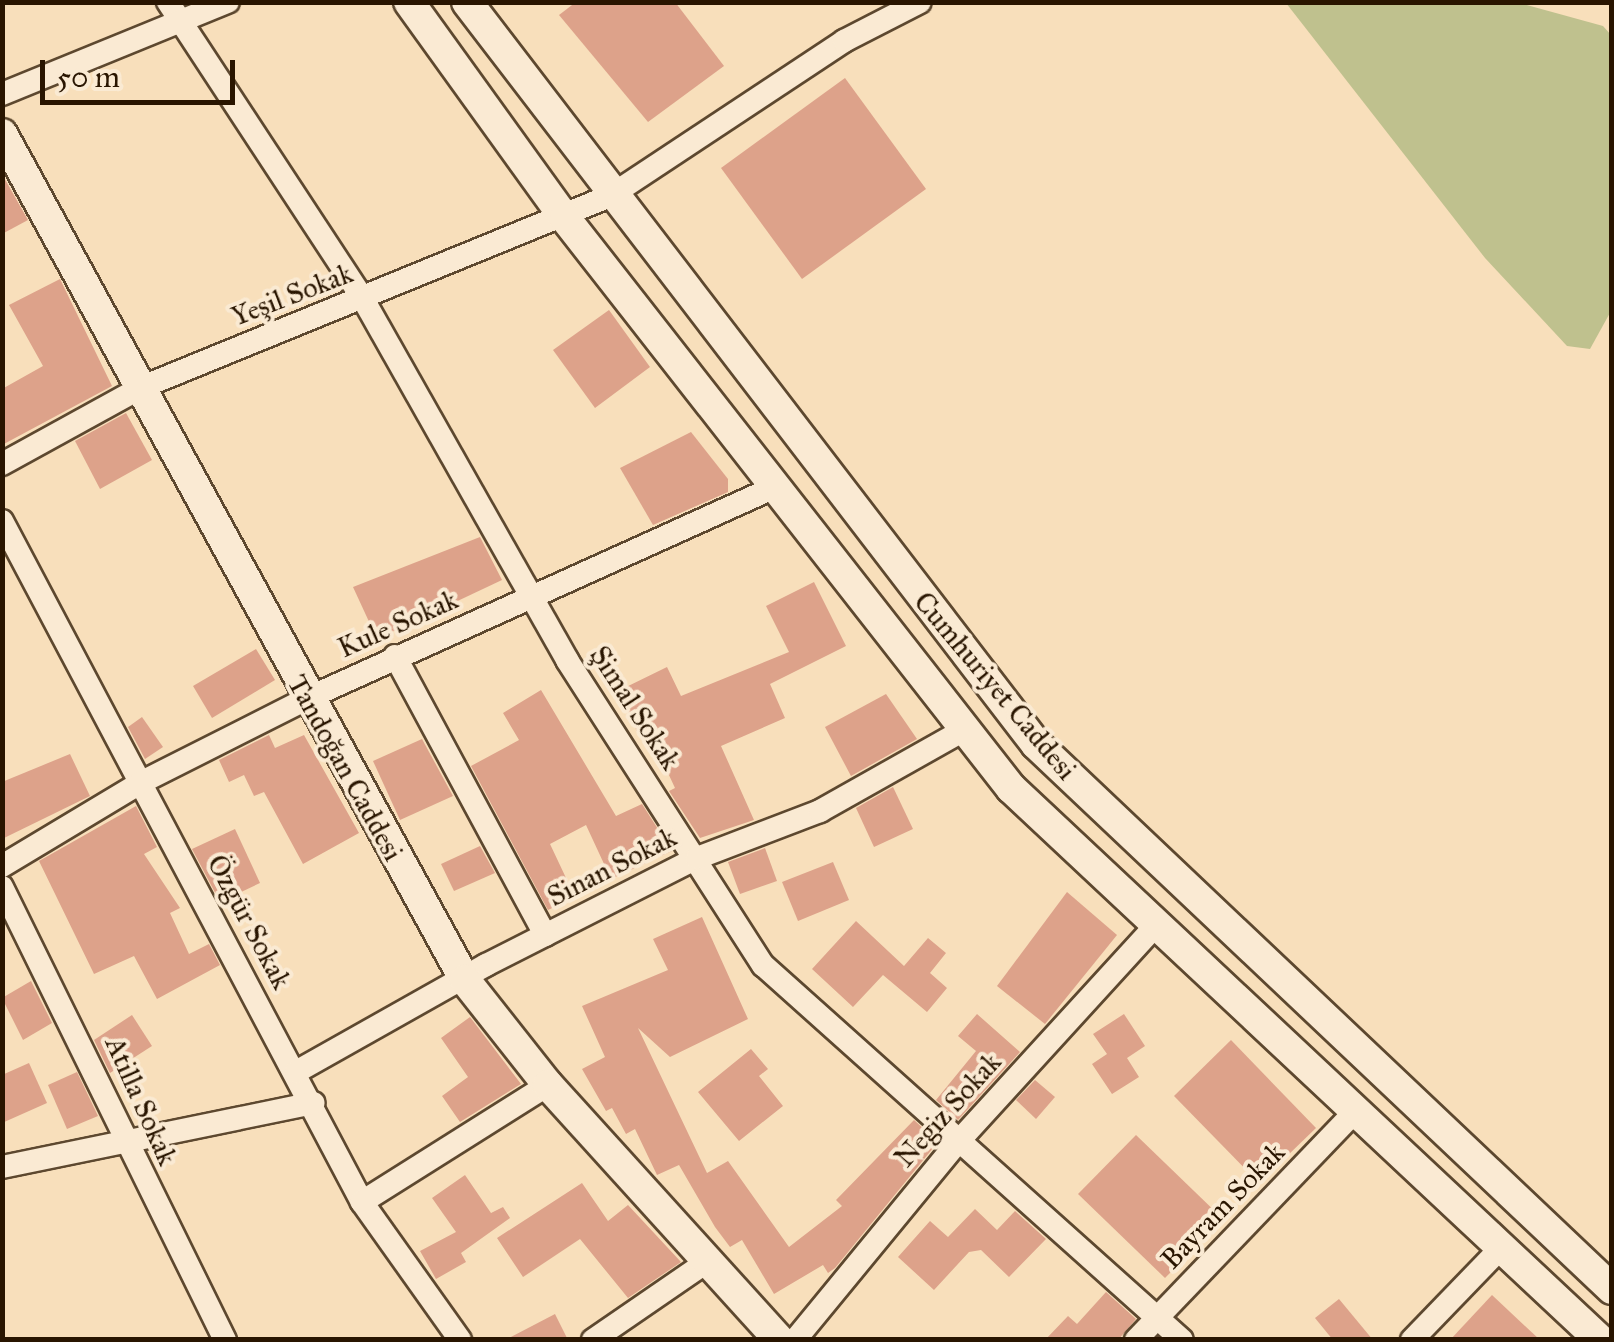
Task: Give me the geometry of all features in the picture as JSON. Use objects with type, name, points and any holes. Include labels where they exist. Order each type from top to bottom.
[{"type":"main road","points":[[409,2],[564,218],[962,731],[1154,927],[1600,1340]]},
{"type":"main road","name":"Cumhuriyet Caddesi","points":[[467,2],[610,196],[1036,744],[1612,1289]]},
{"type":"main road","name":"Tandoğan Caddesi","points":[[2,134],[306,699],[464,980],[548,1086],[779,1340]]},
{"type":"street","points":[[2,94],[174,12],[228,2]]},
{"type":"street","name":"Yeşil Sokak","points":[[2,464],[140,388],[610,196],[878,12],[920,2]]},
{"type":"street","name":"Şimal Sokak","points":[[174,12],[363,299],[531,600],[763,965],[957,1144],[1182,1340]]},
{"type":"street","name":"Kule Sokak","points":[[2,866],[140,783],[306,699],[776,487]]},
{"type":"street","name":"Özgür Sokak","points":[[2,521],[314,1103],[362,1202],[460,1340]]},
{"type":"street","points":[[395,656],[545,935]]},
{"type":"street","name":"Sinan Sokak","points":[[296,1072],[545,935],[697,858],[820,811],[962,731]]},
{"type":"street","name":"Atilla Sokak","points":[[2,887],[130,1140],[151,1199],[225,1340]]},
{"type":"street","name":"Negiz Sokak","points":[[796,1340],[957,1144],[1154,927]]},
{"type":"street","points":[[362,1202],[548,1086]]},
{"type":"street","points":[[2,1167],[314,1103]]},
{"type":"street","name":"Bayram Sokak","points":[[1136,1340],[1353,1114]]},
{"type":"street","points":[[1412,1340],[1500,1249]]},
{"type":"street","points":[[594,1340],[708,1261]]},
{"type":"green space","points":[[1286,3],[1519,3],[1603,26],[1611,35],[1611,311],[1590,349],[1567,346],[1485,258]]},
{"type":"building","points":[[576,2],[675,2],[724,66],[648,122],[559,15]]},
{"type":"building","points":[[845,78],[926,189],[802,279],[721,168]]},
{"type":"building","points":[[2,174],[28,220],[2,234]]},
{"type":"building","points":[[60,279],[112,386],[2,445],[2,389],[43,366],[9,305]]},
{"type":"building","points":[[609,310],[650,367],[595,408],[553,350]]},
{"type":"building","points":[[126,413],[152,460],[100,489],[75,441]]},
{"type":"building","points":[[691,432],[728,479],[728,492],[653,525],[620,468]]},
{"type":"building","points":[[480,537],[502,580],[377,639],[353,587]]},
{"type":"building","points":[[814,582],[846,646],[770,684],[785,718],[721,746],[754,820],[700,838],[669,791],[675,788],[648,730],[638,734],[618,691],[667,667],[681,696],[789,652],[766,606]]},
{"type":"building","points":[[256,649],[275,680],[212,718],[193,686]]},
{"type":"building","points":[[541,690],[616,816],[642,804],[672,851],[611,879],[586,825],[550,844],[575,897],[548,910],[471,766],[519,740],[503,713]]},
{"type":"building","points":[[886,694],[917,739],[851,776],[825,727]]},
{"type":"building","points":[[142,717],[163,747],[145,759],[128,727]]},
{"type":"building","points":[[269,735],[275,748],[304,735],[359,833],[303,864],[264,792],[254,796],[244,775],[229,782],[219,760]]},
{"type":"building","points":[[422,739],[453,796],[400,820],[373,761]]},
{"type":"building","points":[[70,754],[90,796],[2,839],[2,782]]},
{"type":"building","points":[[893,787],[913,829],[874,847],[856,808]]},
{"type":"building","points":[[136,806],[157,847],[144,854],[180,908],[170,913],[189,954],[209,944],[220,965],[157,999],[134,956],[94,974],[39,861]]},
{"type":"building","points":[[235,829],[260,883],[220,902],[192,849]]},
{"type":"building","points":[[480,846],[495,873],[454,891],[441,864]]},
{"type":"building","points":[[765,848],[777,881],[740,894],[728,862]]},
{"type":"building","points":[[833,862],[849,900],[798,921],[782,882]]},
{"type":"building","points":[[1067,892],[1117,935],[1045,1024],[997,986]]},
{"type":"building","points":[[702,917],[748,1019],[670,1057],[638,1028],[707,1173],[728,1161],[789,1247],[842,1206],[836,1200],[914,1120],[938,1142],[835,1268],[828,1273],[823,1265],[774,1294],[742,1240],[730,1247],[715,1227],[679,1165],[657,1175],[635,1129],[626,1134],[612,1108],[606,1111],[582,1069],[605,1057],[582,1006],[668,970],[653,939]]},
{"type":"building","points":[[856,921],[904,966],[928,938],[946,953],[930,973],[947,988],[927,1012],[883,975],[853,1007],[812,969]]},
{"type":"building","points":[[31,981],[52,1023],[23,1040],[2,998]]},
{"type":"building","points":[[977,1014],[1020,1052],[958,1120],[936,1100],[976,1051],[958,1036]]},
{"type":"building","points":[[1124,1014],[1145,1046],[1127,1058],[1139,1077],[1112,1094],[1092,1064],[1107,1054],[1093,1034]]},
{"type":"building","points":[[132,1015],[152,1046],[110,1073],[94,1040]]},
{"type":"building","points":[[470,1017],[521,1084],[460,1122],[442,1096],[468,1077],[441,1038]]},
{"type":"building","points":[[1231,1040],[1316,1128],[1259,1183],[1174,1096]]},
{"type":"building","points":[[751,1049],[768,1069],[759,1076],[783,1106],[739,1141],[698,1092]]},
{"type":"building","points":[[29,1063],[47,1103],[2,1123],[2,1075]]},
{"type":"building","points":[[77,1072],[98,1116],[67,1129],[48,1085]]},
{"type":"building","points":[[1035,1080],[1055,1097],[1036,1119],[1016,1100]]},
{"type":"building","points":[[1136,1135],[1223,1219],[1165,1278],[1078,1194]]},
{"type":"building","points":[[465,1175],[491,1213],[503,1207],[510,1218],[461,1253],[466,1262],[436,1279],[420,1251],[456,1232],[432,1198]]},
{"type":"building","points":[[582,1183],[608,1221],[628,1205],[681,1262],[628,1298],[580,1239],[523,1277],[497,1238]]},
{"type":"building","points":[[975,1209],[997,1230],[1015,1211],[1046,1239],[1009,1277],[981,1250],[969,1252],[934,1290],[898,1257],[930,1221],[948,1237]]},
{"type":"building","points":[[1106,1292],[1136,1319],[1118,1340],[1045,1340],[1068,1316],[1077,1324]]},
{"type":"building","points":[[1492,1295],[1540,1340],[1450,1340]]},
{"type":"building","points":[[1339,1299],[1373,1340],[1333,1340],[1315,1318]]},
{"type":"building","points":[[555,1314],[568,1340],[505,1340]]}]
